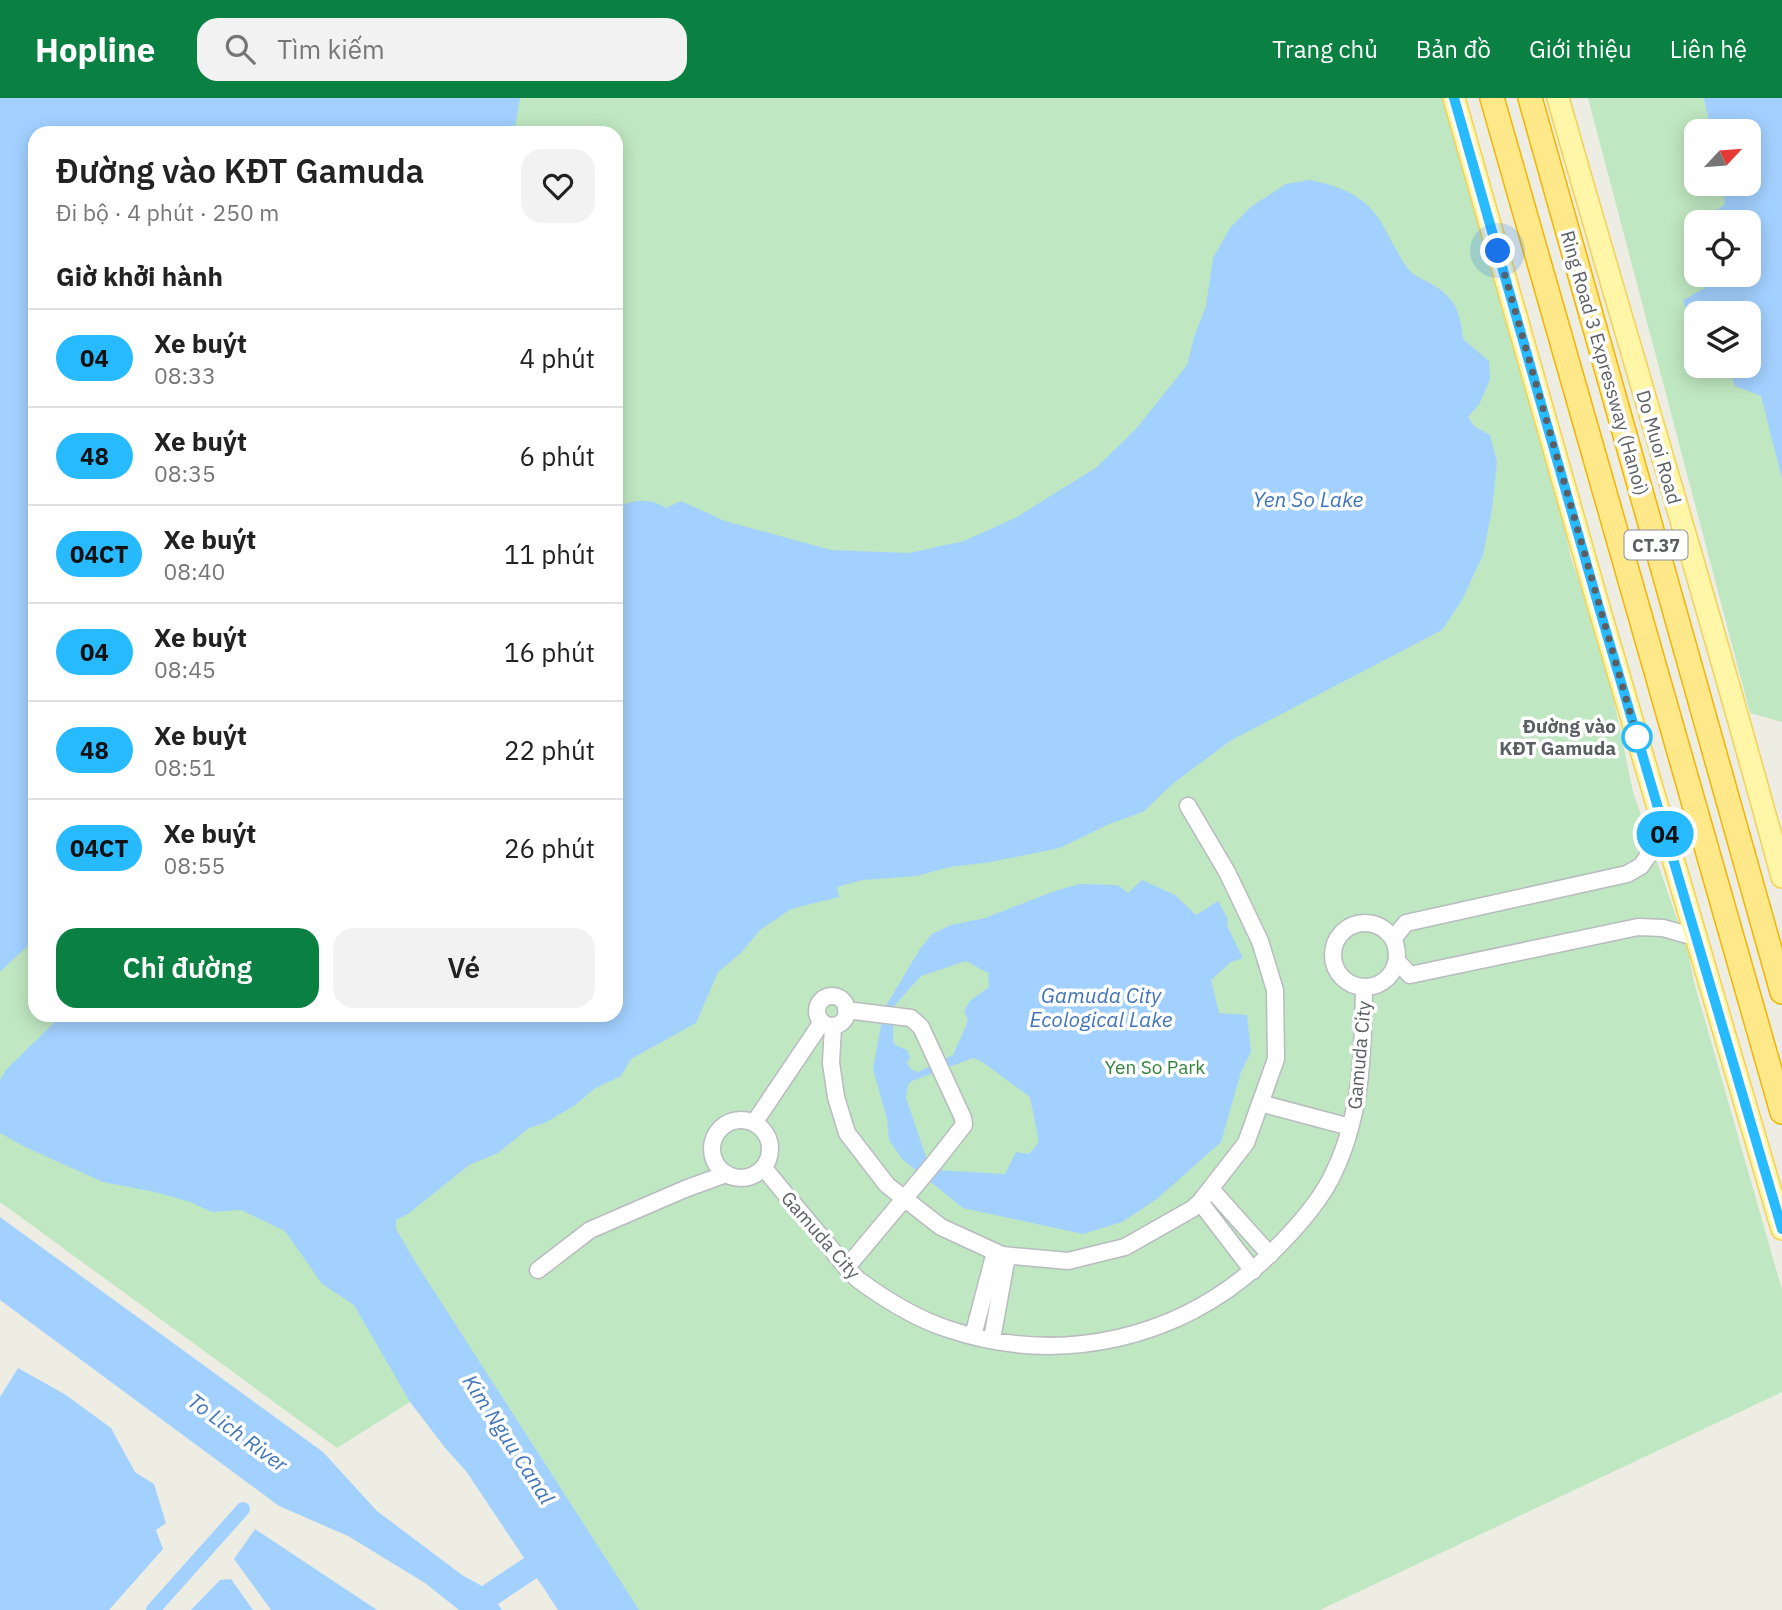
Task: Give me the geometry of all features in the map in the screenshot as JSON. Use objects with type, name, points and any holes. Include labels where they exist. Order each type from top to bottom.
[{"type":"highway","name":"Ring Road 3 Expressway (Hanoi)","points":[[1492,98],[1782,1112]]},
{"type":"highway","name":"Ring Road 3 Expressway (Hanoi)","points":[[1530,98],[1782,992]]},
{"type":"main road","points":[[1454,98],[1782,1230]]},
{"type":"main road","name":"Do Muoi Road","points":[[1558,98],[1660,453],[1731,685],[1782,877]]},
{"type":"street","points":[[754,1123],[828,1024],[842,1022],[846,1010],[839,998],[825,998],[817,1009],[828,1024],[836,1097],[846,1133],[887,1185],[942,1227],[1001,1254],[1068,1261],[1125,1247],[1192,1209],[1246,1143],[1276,1059],[1275,990],[1260,941],[1227,872],[1188,806]]},
{"type":"street","points":[[1393,939],[1406,923],[1627,874],[1641,866],[1665,832]]},
{"type":"street","points":[[1397,961],[1385,981],[1364,988],[1343,980],[1332,960],[1336,938],[1354,924],[1376,924],[1393,939],[1397,961],[1410,975],[1638,927],[1663,928],[1695,937]]},
{"type":"street","name":"Gamuda City","points":[[764,1168],[857,1279],[899,1306],[945,1329],[1045,1347],[1130,1336],[1189,1314],[1240,1282],[1294,1232],[1335,1172],[1356,1111],[1363,1053],[1364,988]]},
{"type":"street","points":[[846,1010],[880,1013],[917,1021],[945,1077],[964,1125],[847,1267]]},
{"type":"street","points":[[1259,1106],[1349,1131]]},
{"type":"street","points":[[733,1121],[754,1123],[769,1139],[770,1154],[764,1168],[746,1178],[720,1170],[713,1157],[715,1135],[733,1121]]},
{"type":"street","points":[[538,1270],[590,1230],[726,1174]]},
{"type":"street","points":[[1211,1189],[1270,1255]]},
{"type":"street","points":[[1200,1202],[1252,1271]]},
{"type":"street","points":[[973,1336],[1001,1254]]},
{"type":"street","points":[[992,1339],[1001,1254]]},
{"type":"green space","name":"Yen So Park","points":[[0,98],[1447,98],[1547,443],[1571,558],[1604,653],[1633,792],[1688,951],[1694,982],[1782,1290],[1782,1392],[1320,1610],[637,1610],[475,1361],[337,1448],[0,1202]]},
{"type":"green space","points":[[1588,98],[1782,98],[1782,722],[1750,713]]},
{"type":"water","points":[[0,98],[520,98],[515,126],[28,126],[28,946],[0,972]]},
{"type":"water","points":[[1704,98],[1782,98],[1782,479],[1761,396],[1735,386],[1732,378],[1761,378],[1761,301],[1684,301],[1684,303],[1683,300],[1705,287],[1761,287],[1761,210],[1717,210],[1725,204],[1723,196],[1761,196],[1761,119],[1708,119]]},
{"type":"water","name":"Yen So Lake","points":[[1309,180],[1348,192],[1365,203],[1379,219],[1410,271],[1450,299],[1458,312],[1463,339],[1489,361],[1490,379],[1480,403],[1468,417],[1474,426],[1490,435],[1497,462],[1492,509],[1483,555],[1462,600],[1442,630],[1230,741],[1175,782],[1143,812],[1109,824],[1060,848],[950,867],[917,876],[863,880],[837,887],[839,897],[791,909],[760,930],[741,953],[718,972],[696,1023],[631,1059],[621,1076],[594,1089],[574,1106],[545,1123],[529,1128],[498,1153],[469,1165],[408,1214],[396,1220],[396,1229],[416,1263],[639,1610],[558,1610],[537,1578],[498,1604],[502,1610],[459,1610],[425,1583],[348,1536],[279,1506],[0,1300],[0,1217],[323,1452],[377,1511],[462,1575],[482,1586],[524,1558],[466,1471],[410,1402],[354,1305],[322,1284],[285,1231],[241,1210],[212,1212],[190,1202],[155,1192],[103,1182],[25,1147],[0,1133],[0,1080],[6,1070],[55,1022],[623,1022],[623,505],[641,501],[653,502],[666,508],[681,501],[725,521],[831,550],[909,553],[964,541],[1015,518],[1097,467],[1135,430],[1187,365],[1206,306],[1213,258],[1230,228],[1252,206],[1286,184]]},
{"type":"water","name":"Gamuda City Ecological Lake","points":[[1142,880],[1175,895],[1196,915],[1218,901],[1243,958],[1231,962],[1211,980],[1219,1013],[1247,1015],[1251,1052],[1241,1072],[1221,1142],[1157,1199],[1122,1222],[1083,1234],[963,1208],[902,1159],[889,1140],[887,1119],[873,1069],[884,1009],[932,934],[951,925],[985,918],[1080,884],[1118,885],[1128,893]],"holes":[[[966,961],[988,973],[989,987],[970,1001],[964,1011],[968,1021],[953,1055],[918,1072],[911,1069],[907,1063],[910,1057],[907,1050],[895,1045],[893,1040],[893,1007],[921,976]],[[973,1058],[1030,1097],[1039,1142],[1029,1154],[1016,1152],[1005,1174],[937,1170],[926,1157],[906,1098],[908,1085],[912,1081]]]},
{"type":"water","points":[[18,1368],[66,1395],[111,1428],[135,1472],[154,1484],[166,1523],[156,1530],[163,1549],[109,1610],[0,1610],[0,1397]]},
{"type":"water","points":[[255,1529],[377,1610],[271,1610],[234,1559]]},
{"type":"water","points":[[231,1579],[253,1610],[191,1610],[220,1580]]},
{"type":"waterway","points":[[153,1610],[243,1509]]},
{"type":"bus line","name":"04","points":[[1454,98],[1600,611],[1782,1229]]},
{"type":"place","name":"Đường vào KĐT Gamuda","points":[[1637,737]]},
{"type":"route","points":[[1498,251],[1637,737]]},
{"type":"water label","name":"To Lich River","points":[[238,1432]]},
{"type":"water label","name":"Kim Nguu Canal","points":[[509,1439]]}]
